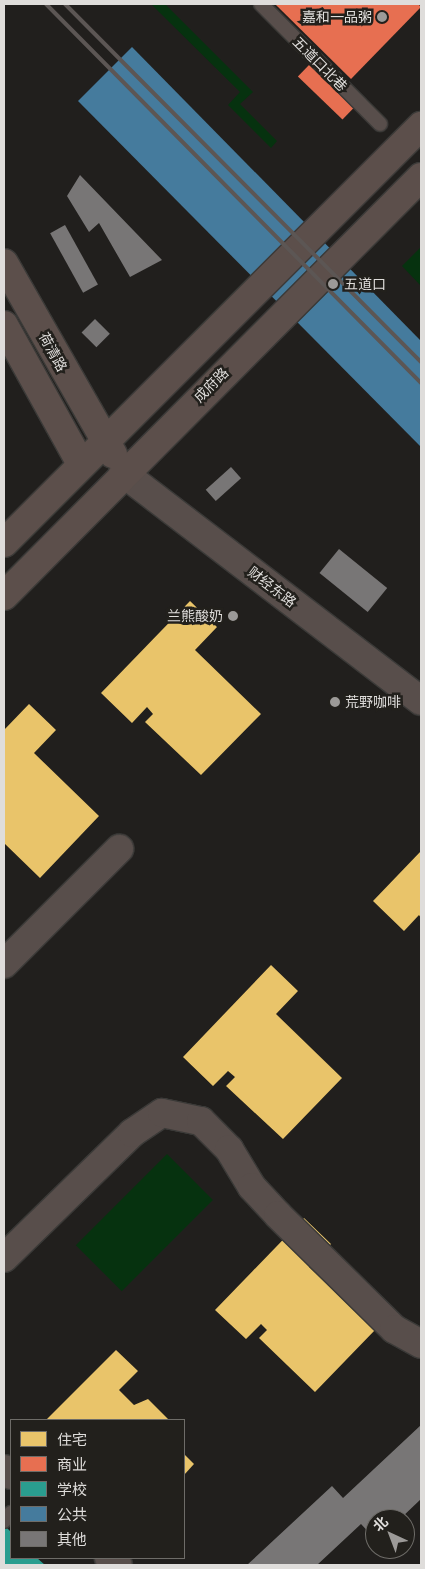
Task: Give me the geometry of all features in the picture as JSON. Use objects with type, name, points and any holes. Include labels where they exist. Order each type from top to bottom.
[{"type":"main road","points":[[4,543],[421,126]]},
{"type":"main road","name":"成府路","points":[[4,596],[123,473],[421,177]]},
{"type":"main road","name":"荷清路","points":[[4,264],[123,473]]},
{"type":"main road","points":[[4,325],[82,464],[123,473]]},
{"type":"street","name":"财经东路","points":[[123,473],[421,700]]},
{"type":"street","points":[[4,964],[119,849]]},
{"type":"street","points":[[4,1258],[132,1133],[162,1113],[201,1121],[229,1149],[252,1187],[278,1215],[394,1328],[421,1344]]},
{"type":"lane","name":"五道口北巷","points":[[260,4],[380,124]]},
{"type":"green space","points":[[151,4],[165,4],[253,92],[240,104],[277,141],[271,148],[228,105],[240,92]]},
{"type":"green space","points":[[421,247],[421,286],[402,266]]},
{"type":"green space","points":[[167,1154],[213,1200],[122,1291],[76,1245]]},
{"type":"building: 住宅","points":[[190,601],[217,627],[195,650],[261,714],[201,775],[145,722],[153,714],[147,707],[132,723],[101,693]]},
{"type":"building: 住宅","points":[[29,704],[56,730],[34,753],[99,816],[40,878],[4,843],[4,730]]},
{"type":"building: 住宅","points":[[421,851],[421,918],[419,915],[404,931],[373,901]]},
{"type":"building: 住宅","points":[[271,965],[298,991],[276,1014],[342,1078],[283,1139],[226,1086],[235,1077],[228,1071],[213,1086],[183,1057]]},
{"type":"building: 住宅","points":[[304,1218],[331,1244],[309,1267],[375,1330],[315,1392],[259,1338],[267,1330],[261,1324],[246,1339],[215,1310]]},
{"type":"building: 住宅","points":[[116,1350],[138,1371],[119,1390],[134,1405],[148,1399],[168,1419],[47,1419]]},
{"type":"building: 住宅","points":[[185,1455],[194,1464],[185,1474]]},
{"type":"building: 商业","points":[[275,4],[418,4],[421,7],[351,79]]},
{"type":"building: 商业","points":[[309,65],[354,108],[342,120],[298,77]]},
{"type":"building: 学校","points":[[4,1525],[10,1531],[10,1559],[38,1559],[45,1565],[4,1565]]},
{"type":"building: 公共","name":"五道口","points":[[132,47],[421,341],[421,447],[78,101]]},
{"type":"building: 其他","points":[[80,175],[162,260],[130,277],[99,223],[89,232],[67,196]]},
{"type":"building: 其他","points":[[65,225],[98,284],[83,293],[50,233]]},
{"type":"building: 其他","points":[[95,319],[110,334],[96,347],[82,332]]},
{"type":"building: 其他","points":[[231,467],[241,478],[216,501],[206,490]]},
{"type":"building: 其他","points":[[339,549],[387,588],[368,612],[319,573]]},
{"type":"building: 其他","points":[[421,1425],[421,1499],[410,1509],[365,1509],[365,1528],[361,1524],[317,1565],[247,1565],[332,1486],[343,1498]]},
{"type":"railway","points":[[46,4],[421,383]]},
{"type":"railway","points":[[65,4],[421,362]]},
{"type":"place","name":"嘉和一品粥","points":[[382,17]]},
{"type":"place","name":"五道口","points":[[333,284]]},
{"type":"place","name":"兰熊酸奶","points":[[233,616]]},
{"type":"place","name":"荒野咖啡","points":[[335,702]]}]
